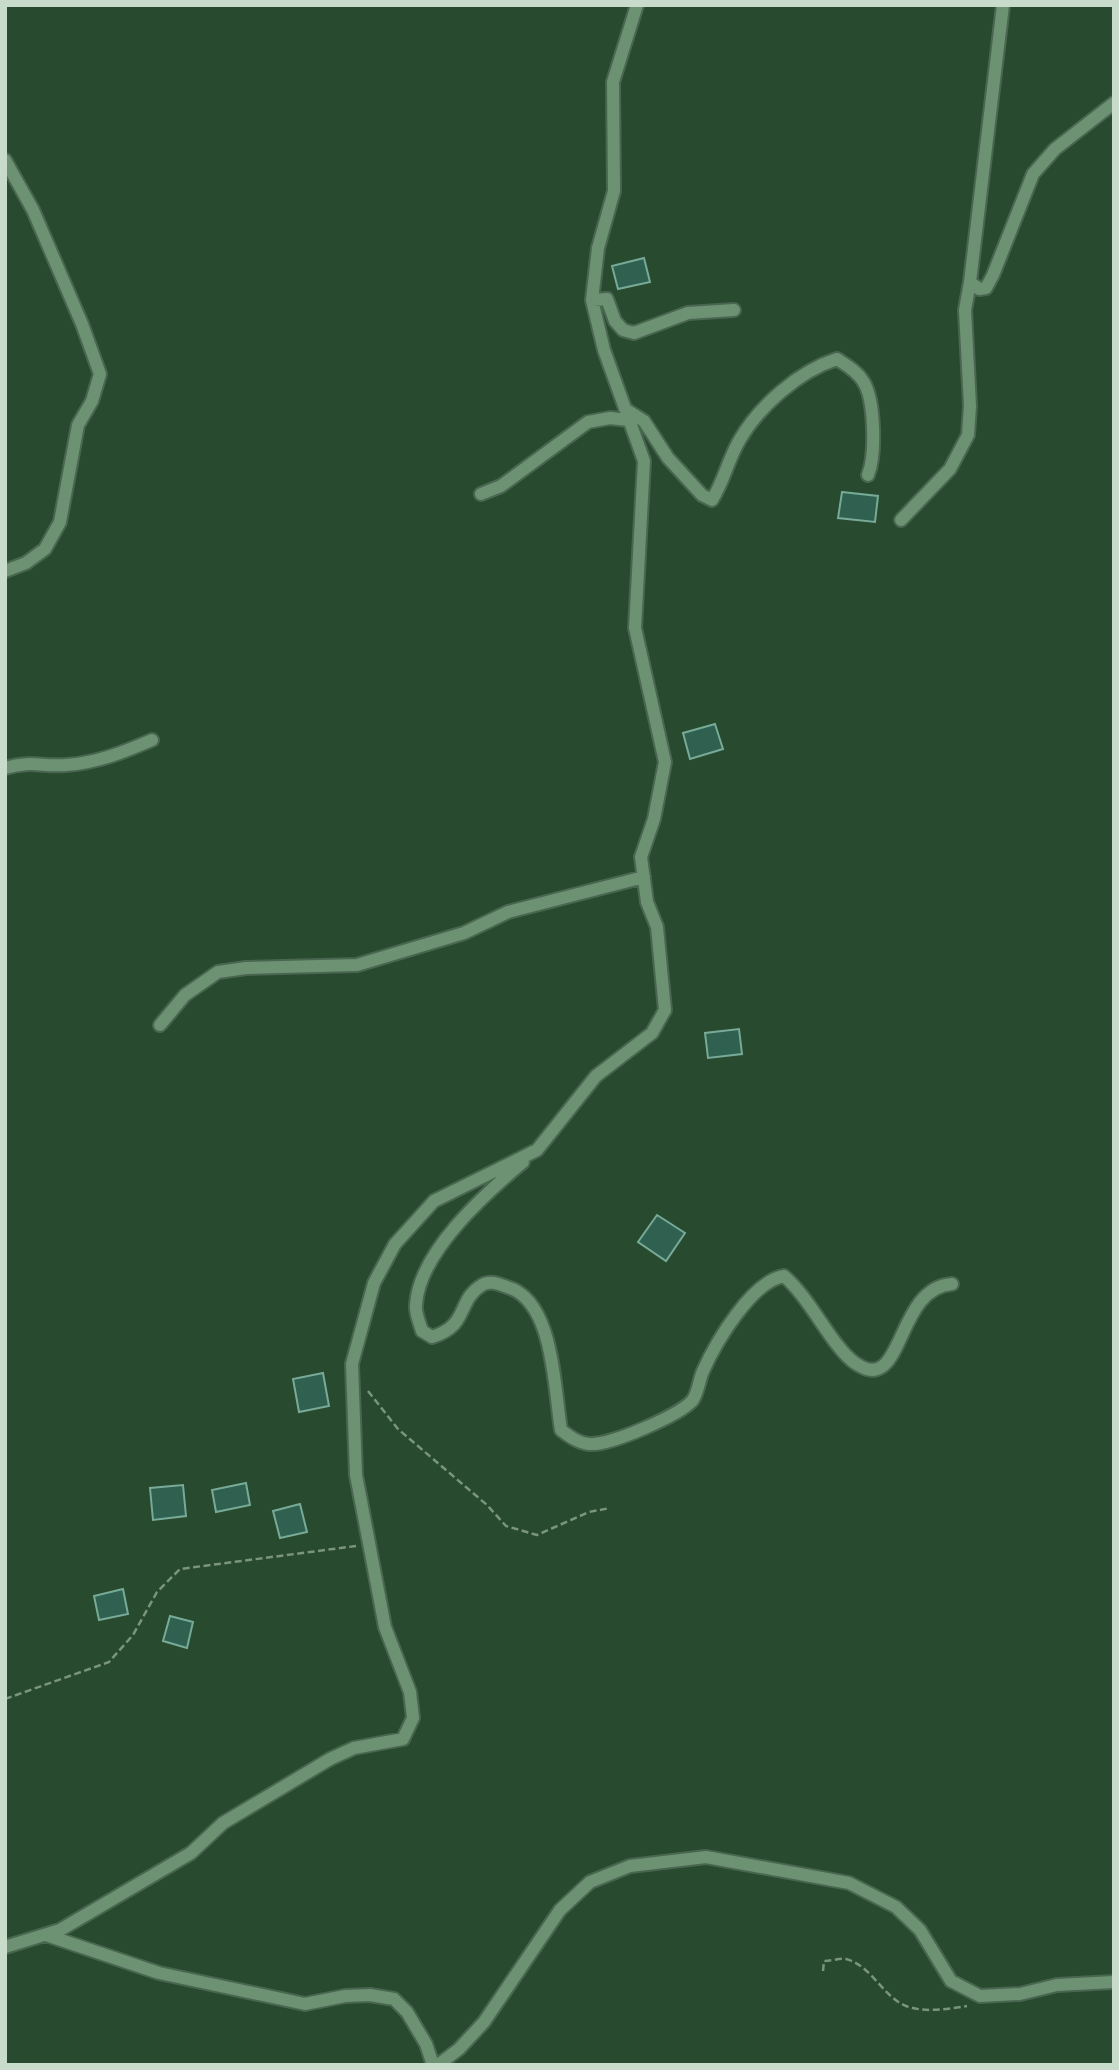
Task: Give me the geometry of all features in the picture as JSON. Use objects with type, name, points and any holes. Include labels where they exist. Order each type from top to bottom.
[{"type":"street","points":[[637,5],[613,82],[614,191],[598,248],[592,299],[604,350],[644,461],[635,628],[665,762],[654,819],[641,857],[647,902],[657,927],[665,1010],[652,1033],[596,1076],[537,1150],[475,1202],[441,1246],[427,1270],[416,1305],[422,1331],[432,1337],[449,1332],[459,1320],[471,1294],[484,1283],[493,1282],[520,1290],[526,1295],[543,1325],[561,1430],[572,1439],[591,1445],[647,1428],[672,1416],[693,1400],[703,1371],[724,1333],[745,1304],[773,1278],[784,1276],[798,1288],[854,1363],[869,1369],[879,1369],[891,1361],[909,1319],[923,1295],[937,1285],[952,1283]]},
{"type":"street","points":[[901,520],[950,469],[968,435],[970,406],[965,310],[1003,5]]},
{"type":"street","points":[[970,282],[979,289],[986,288],[1033,174],[1055,149],[1114,103]]},
{"type":"street","points":[[5,160],[38,223],[82,324],[100,374],[92,401],[78,425],[60,522],[45,549],[26,563],[5,571]]},
{"type":"street","points":[[592,299],[607,299],[615,321],[623,330],[634,333],[688,313],[734,310]]},
{"type":"street","points":[[481,494],[519,474],[588,422],[627,414],[644,421],[668,458],[702,495],[712,500],[739,440],[769,402],[807,374],[837,359],[864,382],[868,397],[873,458],[868,475]]},
{"type":"street","points":[[5,768],[28,762],[67,765],[111,757],[152,740]]},
{"type":"street","points":[[160,1024],[185,995],[218,972],[246,968],[357,965],[464,933],[508,912],[644,877]]},
{"type":"street","points":[[5,1947],[60,1930],[191,1853],[223,1822],[330,1759],[354,1748],[403,1739],[413,1718],[410,1692],[385,1627],[356,1475],[352,1364],[374,1283],[395,1244],[433,1201],[537,1150]]},
{"type":"street","points":[[46,1935],[159,1973],[305,2004],[345,1996],[370,1995],[394,1999],[414,2023],[436,2065],[459,2049],[484,2022],[560,1910],[590,1882],[630,1866],[706,1857],[849,1883],[896,1907],[920,1930],[951,1981],[980,1996],[993,1997],[1057,1985],[1114,1982]]},
{"type":"path","points":[[365,1387],[398,1429],[487,1504],[506,1527],[537,1535],[589,1511],[610,1508]]},
{"type":"path","points":[[5,1699],[109,1662],[133,1635],[157,1592],[180,1569],[369,1544]]},
{"type":"path","points":[[823,1971],[824,1961],[843,1958],[851,1961],[895,2000],[908,2007],[939,2010],[967,2006],[993,1997]]},
{"type":"building","points":[[644,258],[650,282],[618,289],[612,266]]},
{"type":"building","points":[[842,492],[878,496],[875,522],[838,518]]},
{"type":"building","points":[[715,724],[723,749],[690,759],[683,733]]},
{"type":"building","points":[[739,1029],[742,1054],[708,1058],[705,1033]]},
{"type":"building","points":[[657,1215],[685,1233],[666,1261],[638,1242]]},
{"type":"building","points":[[323,1373],[329,1406],[299,1412],[293,1379]]},
{"type":"building","points":[[246,1483],[250,1505],[216,1512],[212,1490]]},
{"type":"building","points":[[183,1485],[186,1516],[153,1520],[150,1488]]},
{"type":"building","points":[[300,1504],[307,1532],[280,1538],[273,1511]]},
{"type":"building","points":[[123,1589],[128,1614],[99,1620],[94,1596]]},
{"type":"building","points":[[170,1616],[193,1622],[187,1648],[163,1641]]}]
